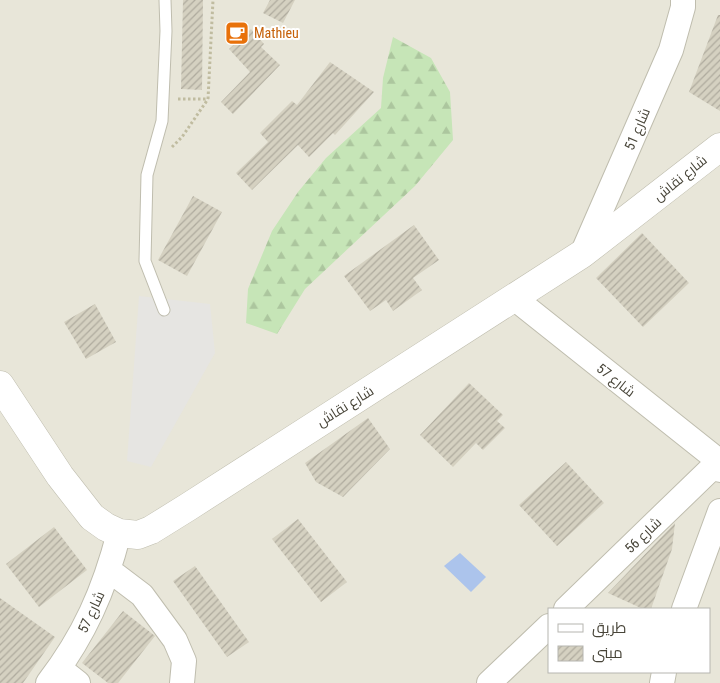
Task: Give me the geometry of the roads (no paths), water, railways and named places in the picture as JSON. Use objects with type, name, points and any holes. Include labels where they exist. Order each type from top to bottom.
[{"type":"street","name":"شارع 51","points":[[582,254],[671,50],[683,7],[682,0]]},
{"type":"street","name":"شارع نقاش","points":[[0,385],[60,476],[92,517],[119,533],[138,535],[151,530],[582,254],[720,147]]},
{"type":"street","name":"شارع 57","points":[[514,298],[720,464]]},
{"type":"street","name":"شارع 56","points":[[567,608],[720,464]]},
{"type":"street","points":[[684,608],[720,510]]},
{"type":"street","name":"شارع 57","points":[[53,676],[87,621],[109,570],[119,533]]},
{"type":"street","points":[[109,570],[142,595],[175,640],[184,661],[182,683]]},
{"type":"street","points":[[490,683],[548,627]]},
{"type":"street","points":[[53,676],[78,683]]},
{"type":"lane","points":[[164,310],[145,260],[147,175],[162,121],[166,31],[165,0]]},
{"type":"water","points":[[460,553],[486,577],[471,592],[444,566]]},
{"type":"place","name":"Mathieu","points":[[237,33]]}]
